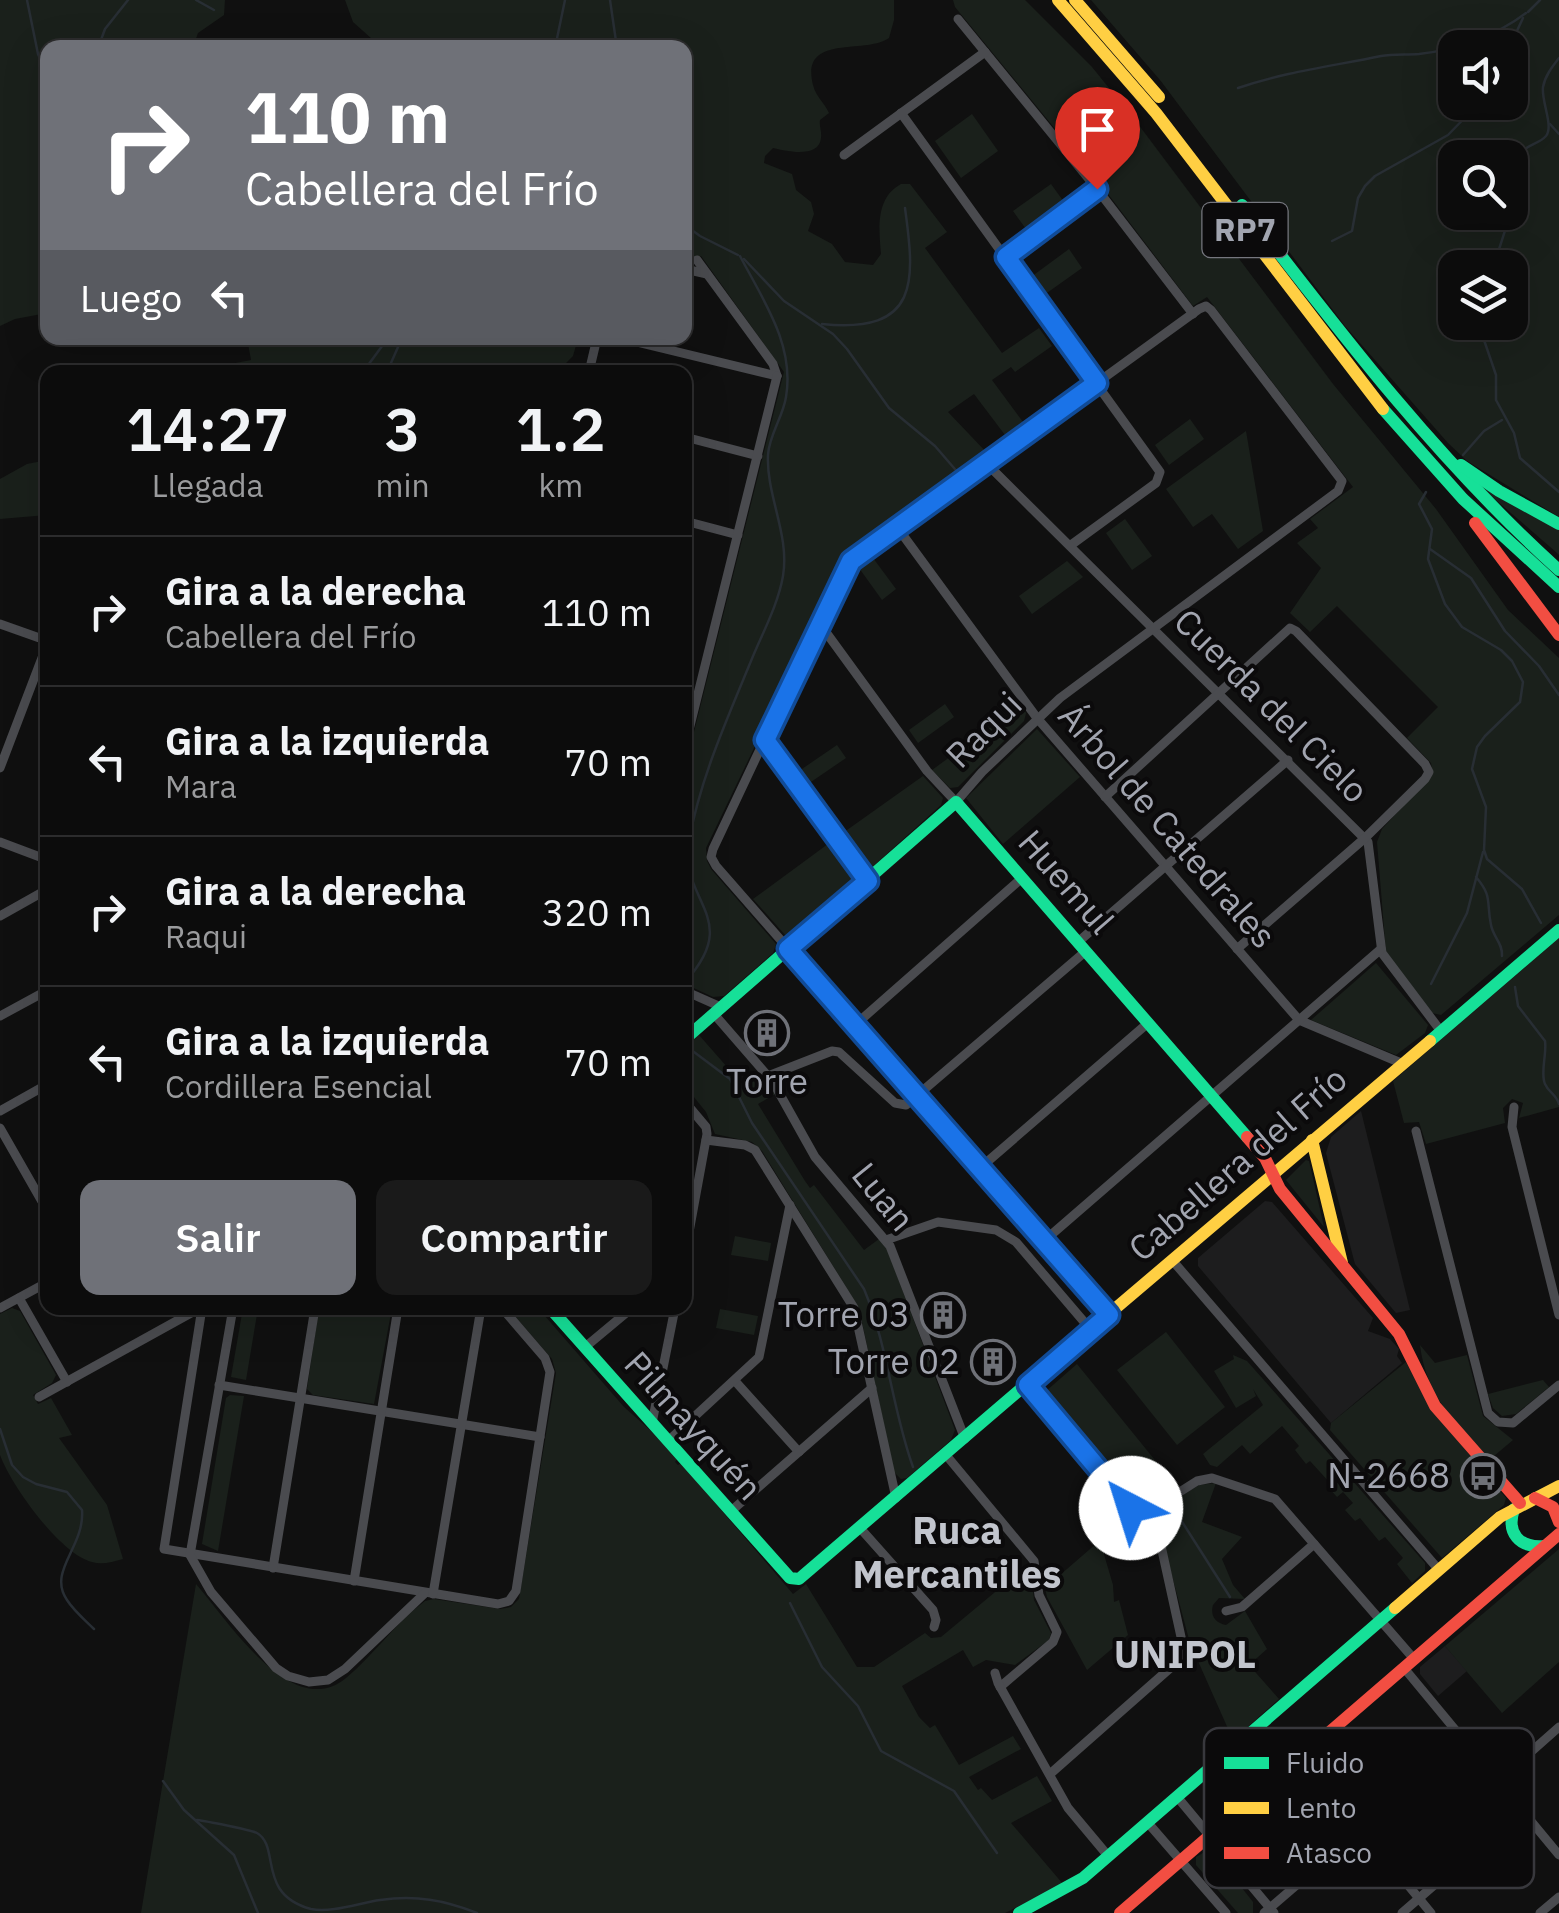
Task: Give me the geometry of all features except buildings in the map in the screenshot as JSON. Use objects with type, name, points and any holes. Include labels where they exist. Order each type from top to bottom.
[{"type":"main road","name":"RP7","points":[[1058,0],[1138,90],[1341,355],[1429,462],[1559,587]]},
{"type":"main road","name":"RP7","points":[[1075,0],[1142,76],[1428,442],[1495,512],[1559,570]]},
{"type":"main road","points":[[1428,442],[1492,486],[1559,524]]},
{"type":"main road","points":[[1429,462],[1559,635]]},
{"type":"main road","name":"Huemul","points":[[956,802],[1265,1158],[1280,1189],[1399,1334],[1436,1406],[1518,1504]]},
{"type":"main road","name":"Raqui","points":[[692,1033],[956,802]]},
{"type":"main road","name":"Cabellera del Frío","points":[[794,1580],[808,1574],[1028,1385],[1440,1030],[1559,922]]},
{"type":"main road","name":"Cabellera del Frío","points":[[1537,945],[1559,930]]},
{"type":"main road","points":[[1312,1140],[1342,1265]]},
{"type":"main road","name":"Pilmayquén","points":[[556,1315],[786,1576],[794,1580]]},
{"type":"main road","points":[[1258,1728],[1518,1504],[1559,1486]]},
{"type":"main road","points":[[1335,1728],[1552,1540],[1559,1522],[1553,1507],[1535,1498]]},
{"type":"main road","points":[[1518,1504],[1510,1522],[1514,1538],[1528,1547],[1552,1540]]},
{"type":"main road","points":[[1019,1913],[1062,1892],[1204,1775]]},
{"type":"main road","points":[[1120,1913],[1204,1840]]},
{"type":"street","points":[[958,20],[1097,189],[1193,314],[851,561],[711,857],[1109,1315]]},
{"type":"street","points":[[844,155],[985,52]]},
{"type":"street","points":[[902,113],[1158,467],[1156,483],[1070,545]]},
{"type":"street","points":[[1006,257],[1097,189]]},
{"type":"street","points":[[692,718],[777,376],[773,364],[697,260]]},
{"type":"street","points":[[692,271],[707,274]]},
{"type":"street","name":"Raqui","points":[[956,802],[1037,718],[1342,485],[1211,310],[1206,306],[1193,314]]},
{"type":"street","points":[[649,345],[777,376]]},
{"type":"street","points":[[692,439],[758,456]]},
{"type":"street","name":"Cuerda del Cielo","points":[[986,462],[1365,838],[1371,849],[1381,949],[1386,962],[1440,1030]]},
{"type":"street","points":[[692,523],[738,535]]},
{"type":"street","name":"Árbol de Catedrales","points":[[898,527],[1037,718],[1299,1020],[1401,1063]]},
{"type":"street","points":[[0,624],[40,638]]},
{"type":"street","name":"Huemul","points":[[820,624],[926,772],[956,802]]},
{"type":"street","points":[[1105,796],[1290,628],[1375,710],[1428,772],[1425,779],[1365,838],[1237,949]]},
{"type":"street","points":[[0,768],[40,662]]},
{"type":"street","points":[[765,740],[868,881]]},
{"type":"street","points":[[768,1076],[835,1051],[846,1056],[897,1105],[906,1105],[1166,866],[1288,760]]},
{"type":"street","points":[[0,842],[40,857]]},
{"type":"street","points":[[855,1025],[1022,878]]},
{"type":"street","points":[[0,916],[40,894]]},
{"type":"street","points":[[1044,1241],[1381,949]]},
{"type":"street","points":[[0,1016],[40,994]]},
{"type":"street","name":"Luan","points":[[692,995],[718,1010],[768,1076],[815,1157],[886,1240],[965,1438]]},
{"type":"street","points":[[980,1168],[1148,1024]]},
{"type":"street","points":[[0,1111],[40,1088]]},
{"type":"street","points":[[1514,1107],[1511,1124],[1559,1314]]},
{"type":"street","points":[[692,1110],[706,1126],[692,1216]]},
{"type":"street","points":[[0,1128],[40,1198]]},
{"type":"street","points":[[1416,1131],[1485,1406],[1498,1422],[1517,1421],[1559,1385]]},
{"type":"street","points":[[706,1140],[755,1150],[854,1308],[896,1498]]},
{"type":"street","points":[[668,1440],[759,1357],[790,1205]]},
{"type":"street","points":[[886,1240],[938,1222],[1002,1232],[1016,1242],[1091,1330]]},
{"type":"street","points":[[1172,1260],[1439,1570]]},
{"type":"street","points":[[0,1308],[40,1286]]},
{"type":"street","points":[[19,1298],[67,1382]]},
{"type":"street","points":[[39,1398],[188,1315]]},
{"type":"street","points":[[200,1315],[164,1549],[498,1604],[510,1601],[516,1591],[550,1367],[508,1315]]},
{"type":"street","points":[[232,1315],[190,1555],[211,1592],[276,1668],[309,1682],[323,1681],[341,1672],[429,1593],[480,1315]]},
{"type":"street","points":[[273,1568],[314,1315]]},
{"type":"street","points":[[354,1581],[397,1315]]},
{"type":"street","points":[[584,1348],[624,1315]]},
{"type":"street","points":[[652,1422],[674,1315]]},
{"type":"street","points":[[735,1382],[799,1452]]},
{"type":"street","points":[[220,1385],[540,1438]]},
{"type":"street","points":[[1028,1385],[1131,1508]]},
{"type":"street","points":[[730,1512],[872,1388]]},
{"type":"street","points":[[946,1455],[1034,1560],[1039,1594],[1058,1636],[1000,1687]]},
{"type":"street","points":[[1050,1774],[1185,1655],[1156,1520],[1164,1503],[1200,1480],[1218,1479],[1273,1498],[1380,1621],[1455,1728]]},
{"type":"street","points":[[860,1528],[932,1610],[934,1628]]},
{"type":"street","points":[[1226,1611],[1242,1607],[1314,1544]]},
{"type":"street","points":[[995,1673],[1073,1815],[1109,1856]]},
{"type":"street","points":[[1534,1749],[1559,1727]]},
{"type":"street","points":[[1178,1798],[1204,1828]]},
{"type":"street","points":[[1148,1824],[1204,1887]]},
{"type":"street","points":[[1534,1825],[1559,1855]]},
{"type":"street","points":[[1205,1888],[1226,1913]]},
{"type":"street","points":[[1252,1888],[1270,1911],[1296,1888]]},
{"type":"street","points":[[1411,1888],[1431,1913]]},
{"type":"street","points":[[1402,1913],[1431,1888]]},
{"type":"street","points":[[1540,1913],[1559,1896]]},
{"type":"shaded area","points":[[0,0],[225,0],[224,15],[198,33],[196,40],[40,40],[40,314],[0,326]]},
{"type":"shaded area","points":[[345,0],[894,0],[889,38],[837,48],[816,58],[813,85],[829,113],[820,120],[819,145],[801,152],[773,148],[764,163],[792,174],[796,190],[811,202],[814,214],[808,231],[832,244],[845,262],[873,265],[881,254],[880,225],[887,197],[901,184],[910,184],[947,232],[925,248],[1002,353],[1039,328],[1052,346],[1015,372],[1011,367],[992,380],[1023,422],[1005,435],[974,394],[948,412],[989,455],[853,551],[842,565],[706,848],[711,869],[776,944],[773,953],[724,996],[713,997],[692,987],[692,740],[784,372],[701,256],[692,262],[692,40],[373,40],[353,22]]},
{"type":"shaded area","points":[[953,0],[1025,0],[1092,67],[1333,384],[1436,509],[1508,610],[1559,658],[1559,915],[1441,1015],[1432,1013],[1386,953],[1377,842],[1382,829],[1433,774],[1431,763],[1407,738],[1438,707],[1337,606],[1310,632],[1290,613],[1321,568],[1297,543],[1318,528],[1310,519],[1353,487],[1207,297],[1193,306]]},
{"type":"shaded area","points":[[1091,0],[1559,0],[1559,517],[1467,461],[1345,326],[1160,80]]},
{"type":"shaded area","points":[[972,114],[998,151],[961,178],[935,141]]},
{"type":"shaded area","points":[[1051,184],[1064,202],[1026,229],[1013,211]]},
{"type":"shaded area","points":[[1069,249],[1082,268],[1044,295],[1031,277]]},
{"type":"shaded area","points":[[248,345],[576,345],[573,356],[564,365],[225,365],[251,360]]},
{"type":"shaded area","points":[[1190,419],[1204,439],[1169,465],[1155,445]]},
{"type":"shaded area","points":[[1246,431],[1263,531],[1238,549],[1212,514],[1193,527],[1166,489]]},
{"type":"shaded area","points":[[40,461],[40,516],[0,519],[0,479]]},
{"type":"shaded area","points":[[1474,481],[1559,529],[1559,555],[1557,553]]},
{"type":"shaded area","points":[[1125,519],[1152,556],[1132,570],[1106,533]]},
{"type":"shaded area","points":[[873,558],[896,589],[882,600],[859,568]]},
{"type":"shaded area","points":[[1067,561],[1083,577],[1032,614],[1019,596]]},
{"type":"shaded area","points":[[945,704],[954,717],[918,743],[909,730]]},
{"type":"shaded area","points":[[1021,705],[1026,713],[1024,721],[958,787],[950,788],[932,770]]},
{"type":"shaded area","points":[[1037,729],[1080,777],[1003,844],[966,798]]},
{"type":"shaded area","points":[[837,745],[846,758],[808,784],[799,771]]},
{"type":"shaded area","points":[[923,776],[943,798],[941,805],[866,869],[840,835]]},
{"type":"shaded area","points":[[832,841],[857,879],[793,935],[786,936],[753,899]]},
{"type":"shaded area","points":[[1559,938],[1559,1107],[1519,1118],[1523,1103],[1512,1099],[1503,1108],[1505,1123],[1426,1144],[1419,1122],[1404,1123],[1393,1081]]},
{"type":"shaded area","points":[[1376,963],[1428,1025],[1425,1033],[1396,1055],[1311,1020]]},
{"type":"shaded area","points":[[699,1035],[742,1084],[758,1071],[775,1094],[758,1104],[810,1188],[814,1185],[864,1250],[879,1239],[887,1249],[955,1430],[951,1440],[907,1478],[901,1479],[894,1472],[859,1308],[762,1151],[752,1142],[715,1134],[706,1112],[692,1095],[692,1041]]},
{"type":"shaded area","points":[[1361,1111],[1410,1310],[1396,1313],[1355,1264],[1326,1153],[1331,1137]]},
{"type":"shaded area","points":[[1309,1161],[1324,1227],[1286,1180]]},
{"type":"shaded area","points":[[1265,1201],[1272,1202],[1373,1318],[1368,1331],[1390,1339],[1399,1349],[1397,1356],[1402,1363],[1331,1423],[1198,1266],[1198,1258]]},
{"type":"shaded area","points":[[735,1236],[771,1243],[768,1261],[731,1255]]},
{"type":"shaded area","points":[[12,1308],[20,1311],[56,1375],[52,1383],[33,1395],[38,1404],[51,1398],[72,1435],[59,1438],[107,1505],[123,1559],[96,1563],[66,1546],[26,1500],[0,1455],[0,1314]]},
{"type":"shaded area","points":[[720,1309],[758,1316],[754,1335],[716,1328]]},
{"type":"shaded area","points":[[242,1315],[257,1315],[246,1380],[231,1377]]},
{"type":"shaded area","points":[[318,1315],[391,1315],[374,1404],[313,1395],[307,1389]]},
{"type":"shaded area","points":[[514,1315],[544,1315],[624,1407],[677,1459],[678,1465],[681,1463],[793,1594],[806,1584],[857,1667],[874,1667],[925,1633],[931,1638],[941,1637],[1030,1563],[1034,1600],[1051,1633],[1049,1640],[1015,1665],[986,1660],[973,1667],[963,1650],[902,1686],[919,1717],[930,1728],[935,1725],[959,1765],[1013,1736],[1021,1749],[969,1777],[992,1800],[1037,1776],[1052,1801],[1011,1823],[1063,1884],[1005,1913],[141,1913],[196,1584],[262,1661],[304,1687],[325,1688],[346,1678],[425,1601],[511,1607],[519,1599],[556,1373],[552,1359]]},
{"type":"shaded area","points":[[1166,1332],[1225,1407],[1177,1445],[1117,1370]]},
{"type":"shaded area","points":[[1420,1345],[1435,1363],[1467,1355],[1483,1416],[1513,1440],[1488,1461],[1436,1394]]},
{"type":"shaded area","points":[[1233,1355],[1247,1361],[1425,1563],[1425,1571],[1412,1583],[1397,1564],[1403,1558],[1385,1537],[1379,1541],[1360,1518],[1355,1521],[1345,1510],[1353,1503],[1343,1492],[1337,1497],[1310,1461],[1306,1464],[1295,1450],[1299,1446],[1282,1426],[1250,1454],[1242,1445],[1217,1467],[1210,1465],[1203,1454],[1263,1405],[1253,1389],[1256,1396],[1236,1408],[1214,1371],[1234,1359]]},
{"type":"shaded area","points":[[1406,1362],[1430,1408],[1506,1498],[1504,1505],[1442,1558],[1330,1430],[1331,1423]]},
{"type":"shaded area","points":[[1077,1364],[1171,1480],[1142,1505],[1140,1521],[1103,1551],[1114,1602],[1119,1600],[1128,1635],[1087,1670],[1045,1588],[1141,1505],[1045,1392]]},
{"type":"shaded area","points":[[1543,1380],[1549,1387],[1516,1414],[1502,1416],[1493,1408],[1488,1394]]},
{"type":"shaded area","points":[[244,1396],[218,1551],[202,1544],[226,1398]]},
{"type":"shaded area","points":[[1216,1483],[1202,1522],[1242,1537],[1222,1559],[1233,1585],[1245,1599],[1219,1598],[1213,1605],[1213,1615],[1226,1625],[1245,1611],[1267,1649],[1249,1665],[1279,1699],[1246,1728],[1228,1728],[1190,1643],[1160,1531],[1170,1503],[1199,1485]]},
{"type":"shaded area","points":[[1559,1549],[1559,1662],[1502,1713],[1445,1646]]},
{"type":"shaded area","points":[[1445,1646],[1467,1671],[1438,1696],[1420,1674],[1420,1667]]},
{"type":"shaded area","points":[[1204,1852],[1204,1874],[1196,1865],[1196,1857]]},
{"type":"shaded area","points":[[1216,1888],[1242,1888],[1253,1902],[1253,1913],[1238,1913]]},
{"type":"waterway","points":[[27,0],[40,59]]},
{"type":"waterway","points":[[101,40],[128,0]]},
{"type":"waterway","points":[[196,0],[214,10]]},
{"type":"waterway","points":[[557,40],[565,0]]},
{"type":"waterway","points":[[610,0],[616,40]]},
{"type":"waterway","points":[[1528,12],[1540,0]]},
{"type":"waterway","points":[[1238,88],[1291,73],[1381,56],[1447,49],[1489,35],[1526,13]]},
{"type":"waterway","points":[[1517,30],[1523,18]]},
{"type":"waterway","points":[[1499,250],[1511,212],[1519,155],[1548,132],[1543,87],[1559,58]]},
{"type":"waterway","points":[[1332,241],[1352,231],[1358,198],[1375,176],[1448,135],[1463,120]]},
{"type":"waterway","points":[[1550,124],[1559,134]]},
{"type":"waterway","points":[[822,324],[854,325],[878,320],[894,311],[904,297],[909,279],[905,208]]},
{"type":"waterway","points":[[692,230],[738,255]]},
{"type":"waterway","points":[[692,827],[715,750],[783,576],[783,545],[768,455],[786,397],[786,359],[767,306],[740,256]]},
{"type":"waterway","points":[[744,259],[784,301],[833,334],[889,408],[935,446],[960,475]]},
{"type":"waterway","points":[[1484,340],[1496,375],[1496,400],[1514,433],[1520,458],[1559,492]]},
{"type":"waterway","points":[[368,365],[383,345]]},
{"type":"waterway","points":[[390,365],[399,345]]},
{"type":"waterway","points":[[1463,455],[1484,431],[1502,420]]},
{"type":"waterway","points":[[1426,492],[1419,504],[1432,529],[1428,559],[1445,604],[1462,627],[1501,650],[1523,682],[1520,702],[1477,747],[1472,769],[1486,807],[1487,859],[1522,889],[1541,923]]},
{"type":"waterway","points":[[1430,549],[1471,578],[1505,631],[1539,666],[1559,695]]},
{"type":"waterway","points":[[1431,984],[1467,913],[1483,852]]},
{"type":"waterway","points":[[1476,877],[1487,895],[1491,925],[1502,956]]},
{"type":"waterway","points":[[692,880],[705,910],[709,941],[692,973]]},
{"type":"waterway","points":[[1515,987],[1518,1006],[1545,1041],[1544,1080],[1559,1104]]},
{"type":"waterway","points":[[692,1050],[730,1079],[752,1123],[864,1289],[913,1467]]},
{"type":"waterway","points":[[0,1429],[12,1465],[23,1477],[67,1492],[82,1510],[78,1536],[61,1579],[62,1589],[73,1608],[94,1629]]},
{"type":"waterway","points":[[1139,1506],[1155,1500],[1172,1506],[1230,1597]]},
{"type":"waterway","points":[[790,1603],[822,1667],[858,1706],[881,1751],[954,1791],[997,1853]]},
{"type":"waterway","points":[[163,1781],[184,1810],[234,1855],[258,1913]]},
{"type":"waterway","points":[[197,1820],[257,1833],[268,1849],[272,1871],[283,1893],[311,1909],[418,1898],[477,1913]]},
{"type":"traffic: fast","points":[[1242,205],[1432,441],[1559,570]]},
{"type":"traffic: fast","points":[[1383,409],[1463,499],[1559,587]]},
{"type":"traffic: fast","points":[[1461,465],[1559,524]]},
{"type":"traffic: fast","points":[[692,1033],[956,802],[1247,1137]]},
{"type":"traffic: fast","points":[[1430,1041],[1559,930]]},
{"type":"traffic: fast","points":[[556,1315],[790,1578],[799,1579],[1050,1364]]},
{"type":"traffic: fast","points":[[1514,1509],[1513,1532],[1521,1542],[1544,1546]]},
{"type":"traffic: fast","points":[[1256,1728],[1395,1608]]},
{"type":"traffic: fast","points":[[1019,1913],[1083,1878],[1204,1773]]},
{"type":"traffic: slow","points":[[1058,0],[1156,113],[1383,409]]},
{"type":"traffic: slow","points":[[1075,0],[1159,97]]},
{"type":"traffic: slow","points":[[1050,1364],[1430,1041]]},
{"type":"traffic: slow","points":[[1312,1140],[1342,1263]]},
{"type":"traffic: slow","points":[[1395,1608],[1500,1517],[1559,1486]]},
{"type":"traffic: jam","points":[[1475,523],[1559,635]]},
{"type":"traffic: jam","points":[[1247,1137],[1265,1158],[1280,1189],[1399,1334],[1435,1406],[1520,1503]]},
{"type":"traffic: jam","points":[[1535,1498],[1553,1507],[1559,1522]]},
{"type":"traffic: jam","points":[[1334,1728],[1559,1534]]},
{"type":"traffic: jam","points":[[1120,1913],[1204,1840]]},
{"type":"place","name":"Torre","points":[[767,1033]]},
{"type":"place","name":"Torre 03","points":[[943,1315]]},
{"type":"place","name":"Torre 02","points":[[993,1362]]},
{"type":"place","name":"N-2668","points":[[1483,1476]]},
{"type":"district","name":"Ruca Mercantiles","points":[[957,1553]]},
{"type":"district","name":"UNIPOL","points":[[1185,1655]]},
{"type":"route","points":[[1097,189],[1006,257],[1097,383],[851,561],[765,740],[868,881],[788,949],[1109,1315],[1028,1385],[1131,1508]]}]
